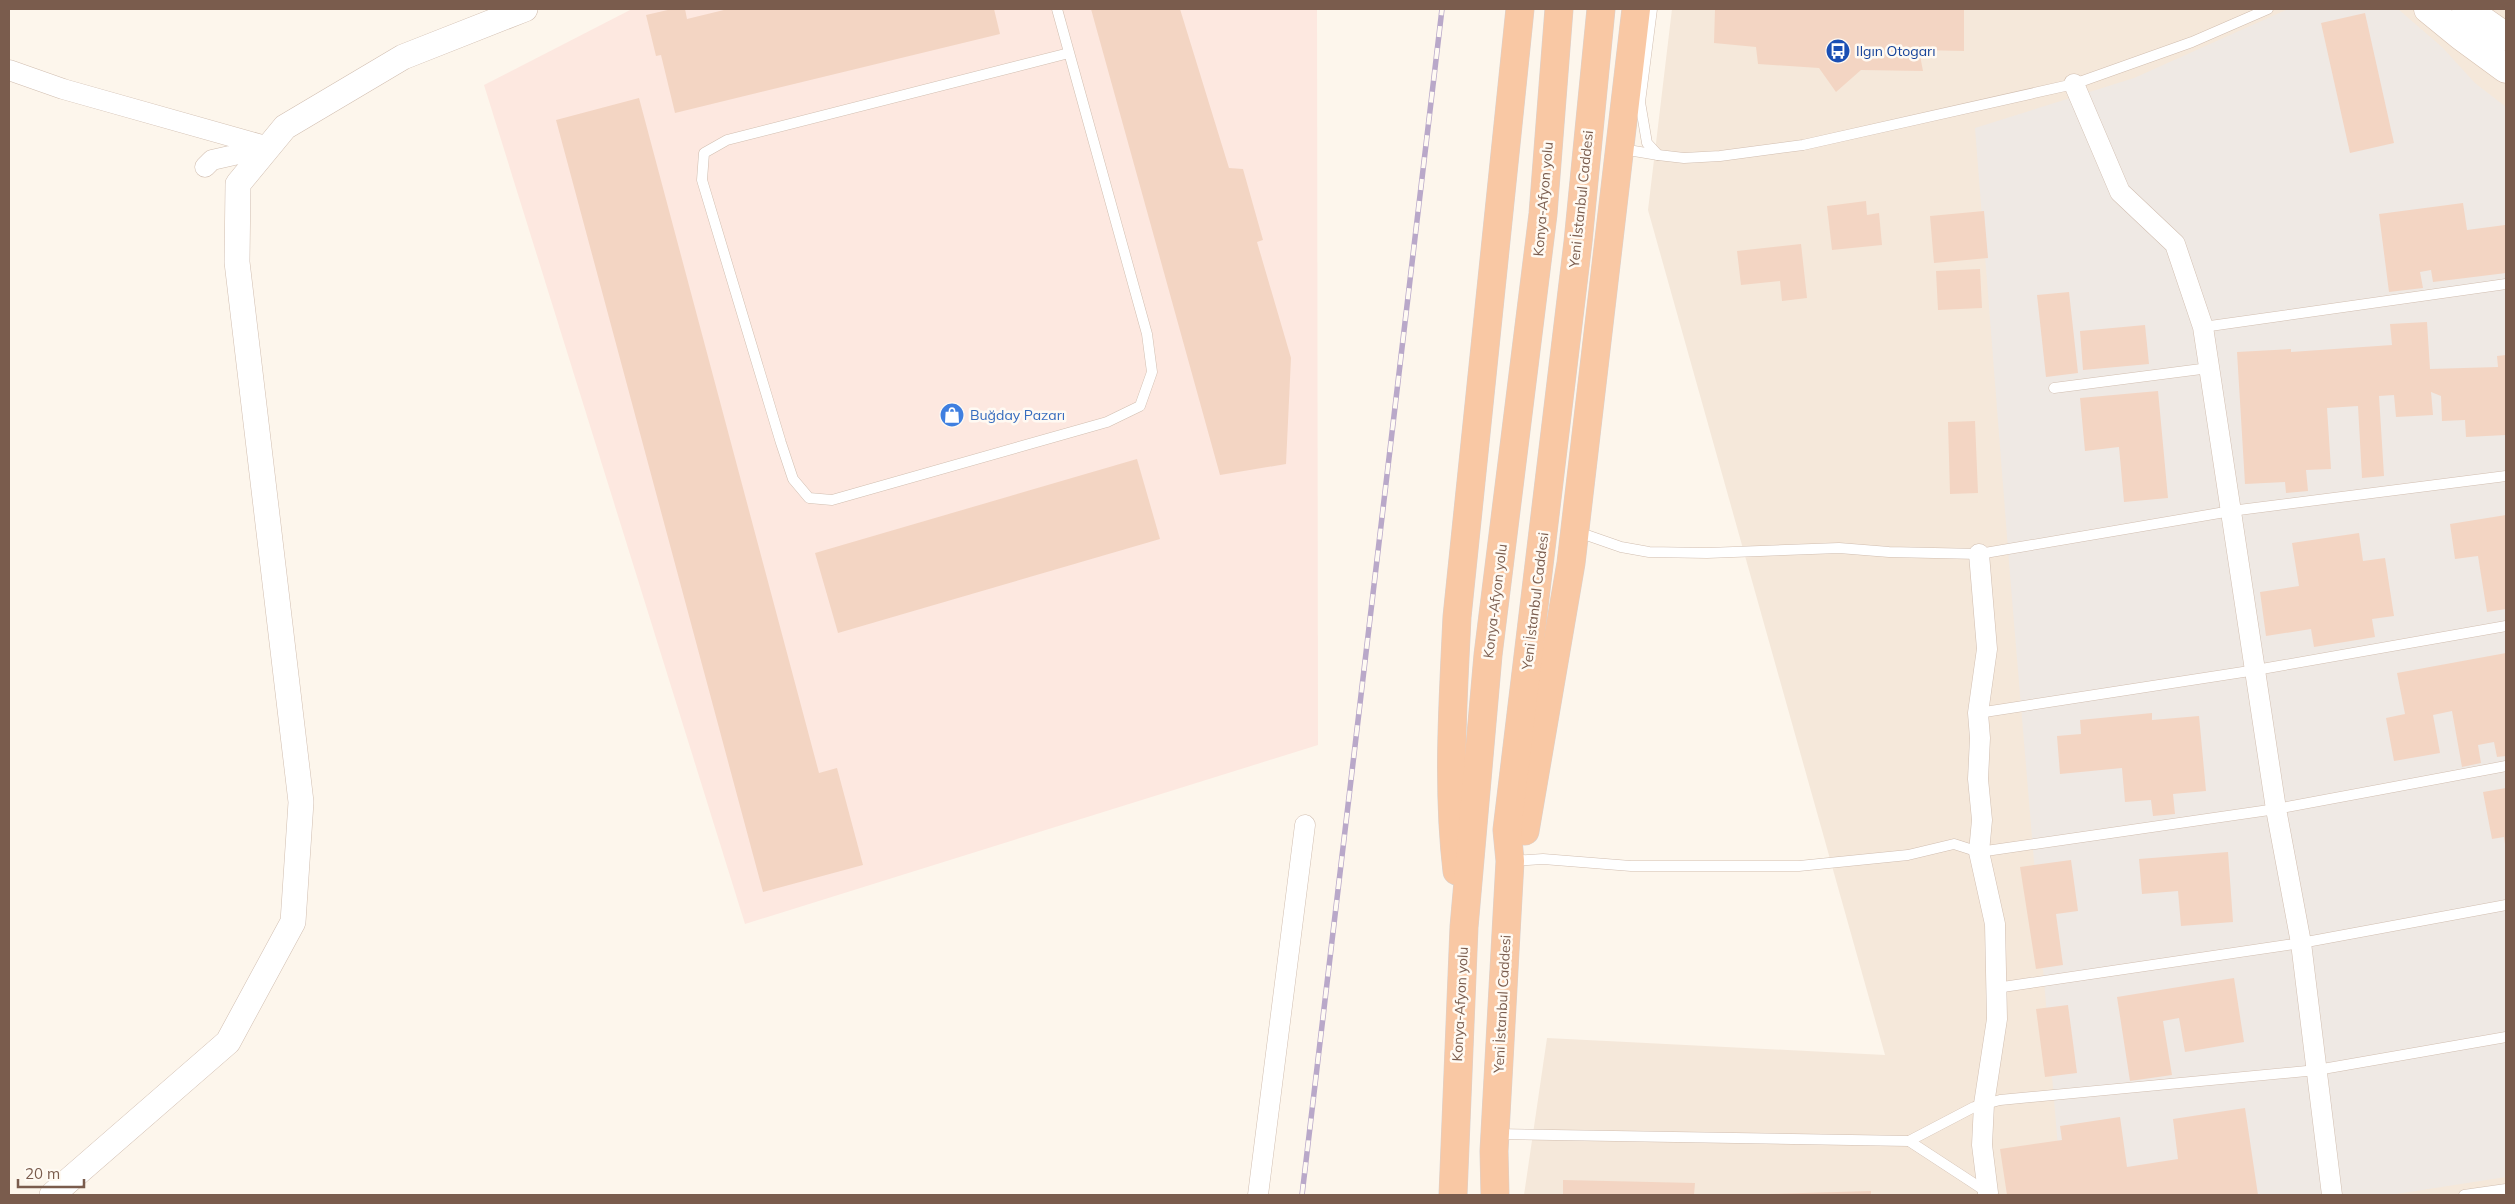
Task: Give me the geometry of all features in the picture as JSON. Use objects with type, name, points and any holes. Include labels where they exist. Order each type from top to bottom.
[{"type":"highway","points":[[1464,927],[1452,829],[1452,716],[1457,618],[1520,9]]},
{"type":"highway","name":"Konya-Afyon yolu","points":[[1453,1195],[1464,927],[1488,655],[1543,214],[1559,9]]},
{"type":"highway","name":"Yeni İstanbul Caddesi","points":[[1495,1195],[1495,1134],[1510,861],[1508,830],[1578,242],[1600,9]]},
{"type":"highway","points":[[1510,861],[1524,836],[1571,563],[1618,149],[1636,9]]},
{"type":"main road","points":[[2428,9],[2461,36],[2506,68]]},
{"type":"main road","points":[[2466,9],[2506,37]]},
{"type":"street","points":[[52,1195],[228,1042],[292,922],[301,802],[237,262],[238,184],[285,127],[403,57],[526,9]]},
{"type":"street","points":[[9,70],[63,90],[269,147]]},
{"type":"street","points":[[2074,84],[2120,192],[2175,244],[2203,327],[2276,809],[2301,943],[2332,1195]]},
{"type":"street","points":[[204,167],[212,160],[269,147]]},
{"type":"street","points":[[1980,554],[1987,649],[1978,714],[1980,738],[1978,779],[1982,820],[1979,852],[1995,924],[1997,1020],[1984,1104],[1982,1145],[1988,1194]]},
{"type":"street","points":[[1258,1195],[1305,825]]},
{"type":"lane","points":[[1057,9],[1147,334],[1152,372],[1140,406],[1107,422],[832,500],[809,498],[793,479],[781,443],[702,180],[704,153],[727,140],[1069,53]]},
{"type":"lane","points":[[1652,9],[1640,102],[1647,143],[1658,155]]},
{"type":"lane","points":[[1618,149],[1684,158],[1720,156],[1803,144],[2074,84],[2192,42],[2268,9]]},
{"type":"lane","points":[[2203,327],[2506,284]]},
{"type":"lane","points":[[2054,388],[2209,368]]},
{"type":"lane","points":[[1574,531],[1621,546],[1649,552],[1708,553],[1839,548],[1889,552],[1980,554],[2231,511],[2506,476]]},
{"type":"lane","points":[[1978,714],[2256,670],[2506,626]]},
{"type":"lane","points":[[1510,861],[1543,859],[1630,866],[1799,866],[1908,855],[1954,844],[1979,852],[2276,809],[2506,766]]},
{"type":"lane","points":[[1996,988],[2301,943],[2506,905]]},
{"type":"lane","points":[[1495,1134],[1909,1140],[1984,1104],[2000,1100],[2317,1070],[2506,1037]]},
{"type":"lane","points":[[1909,1140],[1988,1194]]},
{"type":"lane","points":[[2464,1195],[2506,1189]]},
{"type":"shaded area","name":"Buğday Pazarı","points":[[632,9],[1317,9],[1318,745],[745,924],[484,85]]},
{"type":"shaded area","points":[[1672,9],[2506,9],[2506,1195],[1524,1195],[1547,1038],[1885,1055],[1648,210]]},
{"type":"shaded area","points":[[2288,9],[2398,9],[2442,47],[2475,83],[2506,107],[2506,1177],[2390,1195],[2062,1195],[1975,128],[2134,78]]},
{"type":"building","points":[[672,9],[685,9],[687,19],[728,9],[994,9],[1000,34],[675,113],[661,55],[656,56],[646,15]]},
{"type":"building","points":[[1091,9],[1180,9],[1229,168],[1243,169],[1263,240],[1257,242],[1291,358],[1286,464],[1220,475]]},
{"type":"building","name":"Ilgın Otogarı","points":[[1715,9],[1964,9],[1964,51],[1919,50],[1923,71],[1861,70],[1836,92],[1819,68],[1758,64],[1756,47],[1714,43]]},
{"type":"building","points":[[2365,13],[2394,143],[2350,153],[2321,23]]},
{"type":"building","points":[[639,98],[819,773],[837,768],[863,865],[763,892],[556,120]]},
{"type":"building","points":[[1866,201],[1867,215],[1879,213],[1882,245],[1832,250],[1827,206]]},
{"type":"building","points":[[2463,203],[2467,230],[2505,225],[2506,273],[2433,282],[2431,270],[2420,272],[2423,288],[2389,292],[2379,214]]},
{"type":"building","points":[[1984,211],[1988,258],[1934,263],[1930,216]]},
{"type":"building","points":[[1801,244],[1807,298],[1782,301],[1780,281],[1741,285],[1737,251]]},
{"type":"building","points":[[1980,269],[1982,308],[1938,310],[1936,271]]},
{"type":"building","points":[[2069,292],[2078,373],[2046,377],[2037,295]]},
{"type":"building","points":[[2427,322],[2430,369],[2498,367],[2497,356],[2506,355],[2506,435],[2466,437],[2465,420],[2442,421],[2441,396],[2431,392],[2433,415],[2396,417],[2394,395],[2379,396],[2384,476],[2362,478],[2358,406],[2327,408],[2331,469],[2306,470],[2308,491],[2286,493],[2285,482],[2245,484],[2237,352],[2291,349],[2291,352],[2392,345],[2390,324]]},
{"type":"building","points":[[2145,325],[2149,364],[2083,370],[2080,331]]},
{"type":"building","points":[[2158,391],[2168,498],[2124,502],[2119,447],[2085,451],[2080,398]]},
{"type":"building","points":[[1975,421],[1978,493],[1950,494],[1948,422]]},
{"type":"building","points":[[1137,459],[1160,539],[838,633],[815,553]]},
{"type":"building","points":[[2506,515],[2506,609],[2487,612],[2478,556],[2455,559],[2450,524]]},
{"type":"building","points":[[2359,533],[2363,561],[2385,558],[2394,616],[2372,619],[2375,637],[2314,647],[2311,629],[2266,636],[2260,592],[2299,586],[2292,543]]},
{"type":"building","points":[[2506,653],[2506,756],[2497,757],[2494,742],[2478,745],[2481,763],[2462,767],[2452,711],[2433,715],[2440,753],[2394,761],[2386,718],[2405,714],[2397,673]]},
{"type":"building","points":[[2152,713],[2152,720],[2199,716],[2206,791],[2173,794],[2175,814],[2153,816],[2151,800],[2125,802],[2122,768],[2060,774],[2057,736],[2081,734],[2080,720]]},
{"type":"building","points":[[2506,788],[2505,844],[2504,837],[2492,839],[2483,792]]},
{"type":"building","points":[[2228,852],[2233,922],[2181,926],[2178,891],[2142,894],[2139,859]]},
{"type":"building","points":[[2071,860],[2078,911],[2056,914],[2063,965],[2036,969],[2020,867]]},
{"type":"building","points":[[2234,978],[2244,1042],[2185,1052],[2179,1018],[2163,1021],[2172,1075],[2130,1081],[2117,997]]},
{"type":"building","points":[[2068,1005],[2077,1073],[2045,1077],[2036,1009]]},
{"type":"building","points":[[2245,1108],[2258,1195],[2007,1195],[2000,1149],[2062,1140],[2060,1126],[2120,1117],[2127,1167],[2178,1159],[2173,1119]]},
{"type":"building","points":[[1563,1180],[1695,1183],[1694,1195],[1563,1195]]},
{"type":"building","points":[[1871,1191],[1871,1195],[1768,1195],[1768,1194]]},
{"type":"railway","points":[[1302,1195],[1442,9]]},
{"type":"place","name":"Ilgın Otogarı","points":[[1838,51]]},
{"type":"place","name":"Buğday Pazarı","points":[[952,415]]}]
